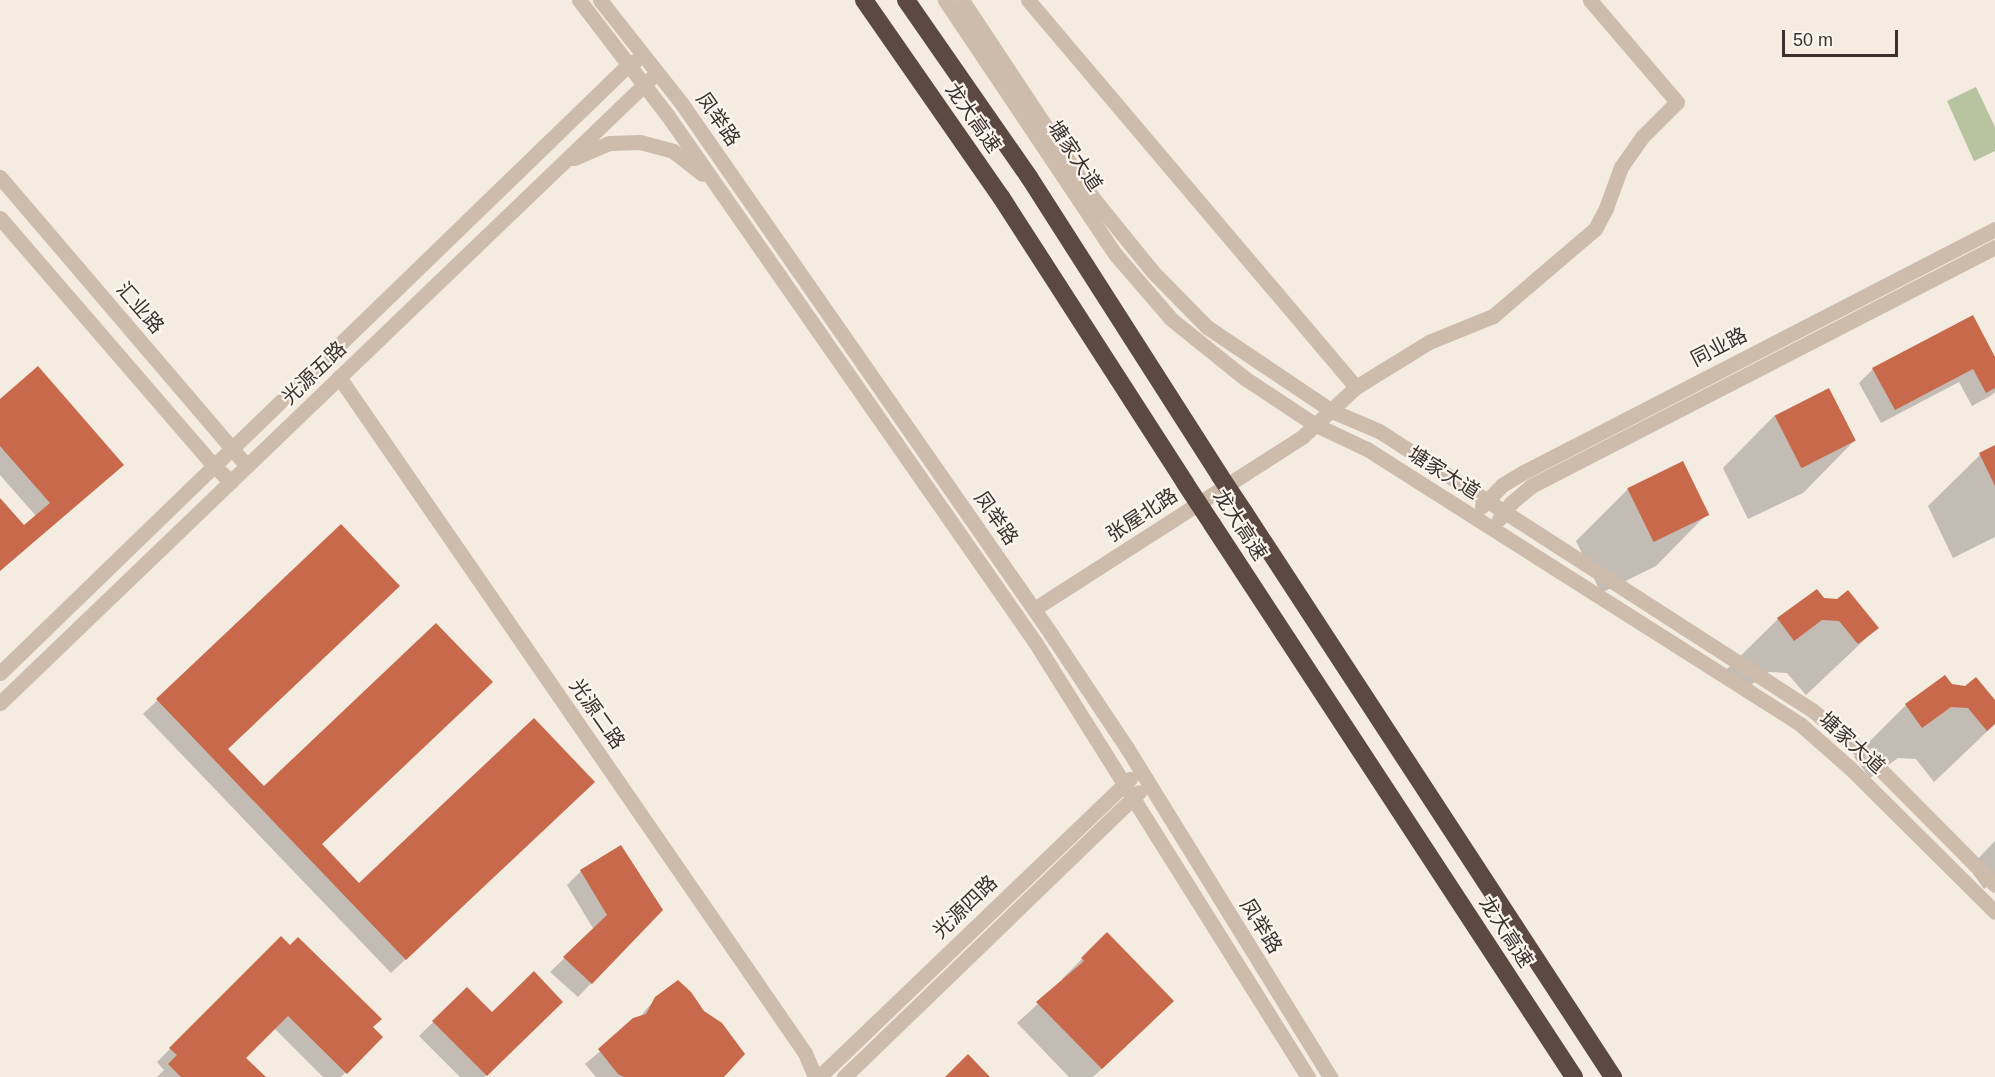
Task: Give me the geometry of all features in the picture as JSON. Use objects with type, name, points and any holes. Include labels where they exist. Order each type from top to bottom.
[{"type":"highway","name":"龙大高速","points":[[864,0],[1001,197],[1185,483],[1574,1077]]},
{"type":"highway","name":"龙大高速","points":[[906,0],[1029,177],[1220,476],[1613,1077]]},
{"type":"street","name":"凤举路","points":[[579,0],[629,64],[720,191],[1028,633],[1308,1077]]},
{"type":"street","name":"凤举路","points":[[600,0],[657,72],[1034,609],[1147,780],[1330,1077]]},
{"type":"street","name":"塘家大道","points":[[945,0],[1116,255],[1171,319],[1246,379],[1314,424],[1367,449],[1800,724],[1851,769],[1995,912]]},
{"type":"street","name":"塘家大道","points":[[962,0],[1093,198],[1153,272],[1207,327],[1332,411],[1379,431],[1829,723],[1863,753],[1995,885]]},
{"type":"street","points":[[1028,0],[1356,387]]},
{"type":"street","name":"张屋北路","points":[[1034,609],[1302,437],[1356,387],[1429,342],[1493,316],[1595,229],[1606,208],[1621,167],[1642,137],[1677,102],[1590,0]]},
{"type":"street","name":"光源五路","points":[[0,673],[629,64],[647,59]]},
{"type":"street","name":"光源五路","points":[[0,703],[657,72]]},
{"type":"street","points":[[559,167],[581,153],[609,143],[640,142],[673,152],[720,191]]},
{"type":"street","name":"汇业路","points":[[0,177],[247,466]]},
{"type":"street","points":[[0,218],[214,466],[231,482]]},
{"type":"street","name":"同业路","points":[[1474,517],[1502,485],[1522,472],[1995,229]]},
{"type":"street","name":"同业路","points":[[1492,528],[1518,495],[1542,481],[1995,248]]},
{"type":"street","name":"光源二路","points":[[339,377],[805,1053],[817,1077]]},
{"type":"street","name":"光源四路","points":[[817,1077],[1124,783],[1137,777],[1147,780],[1133,798],[844,1077]]},
{"type":"green space","points":[[1976,87],[1995,127],[1995,151],[1974,161],[1947,101]]},
{"type":"building","points":[[1973,315],[1995,357],[1995,388],[1986,393],[1973,369],[1895,410],[1872,368]]},
{"type":"building","points":[[38,366],[124,465],[0,571],[0,498],[24,525],[50,503],[0,446],[0,399]]},
{"type":"building","points":[[1829,388],[1856,441],[1801,468],[1775,416]]},
{"type":"building","points":[[1995,445],[1995,486],[1979,453]]},
{"type":"building","points":[[1683,461],[1709,515],[1654,542],[1627,488]]},
{"type":"building","points":[[341,524],[400,586],[228,749],[264,786],[436,623],[493,682],[322,844],[359,883],[534,718],[595,782],[406,960],[156,699]]},
{"type":"building","points":[[1817,589],[1824,598],[1837,599],[1848,590],[1879,628],[1858,644],[1839,621],[1822,620],[1794,641],[1777,618]]},
{"type":"building","points":[[1945,675],[1952,684],[1965,686],[1976,677],[1995,700],[1995,724],[1987,731],[1968,708],[1951,707],[1922,728],[1905,704]]},
{"type":"building","points":[[621,845],[663,910],[592,984],[563,957],[607,915],[580,870]]},
{"type":"building","points":[[1107,932],[1174,1001],[1102,1069],[1036,1002],[1084,961],[1081,958]]},
{"type":"building","points":[[281,936],[290,945],[298,937],[382,1019],[373,1027],[383,1037],[347,1074],[288,1016],[246,1058],[266,1077],[181,1077],[168,1064],[177,1055],[169,1048]]},
{"type":"building","points":[[534,971],[563,1002],[487,1076],[432,1021],[467,987],[492,1012]]},
{"type":"building","points":[[678,980],[691,992],[704,1011],[722,1023],[745,1054],[724,1077],[624,1077],[618,1074],[598,1049],[633,1018],[646,1014],[655,997]]},
{"type":"building","points":[[968,1054],[990,1077],[945,1077]]}]
